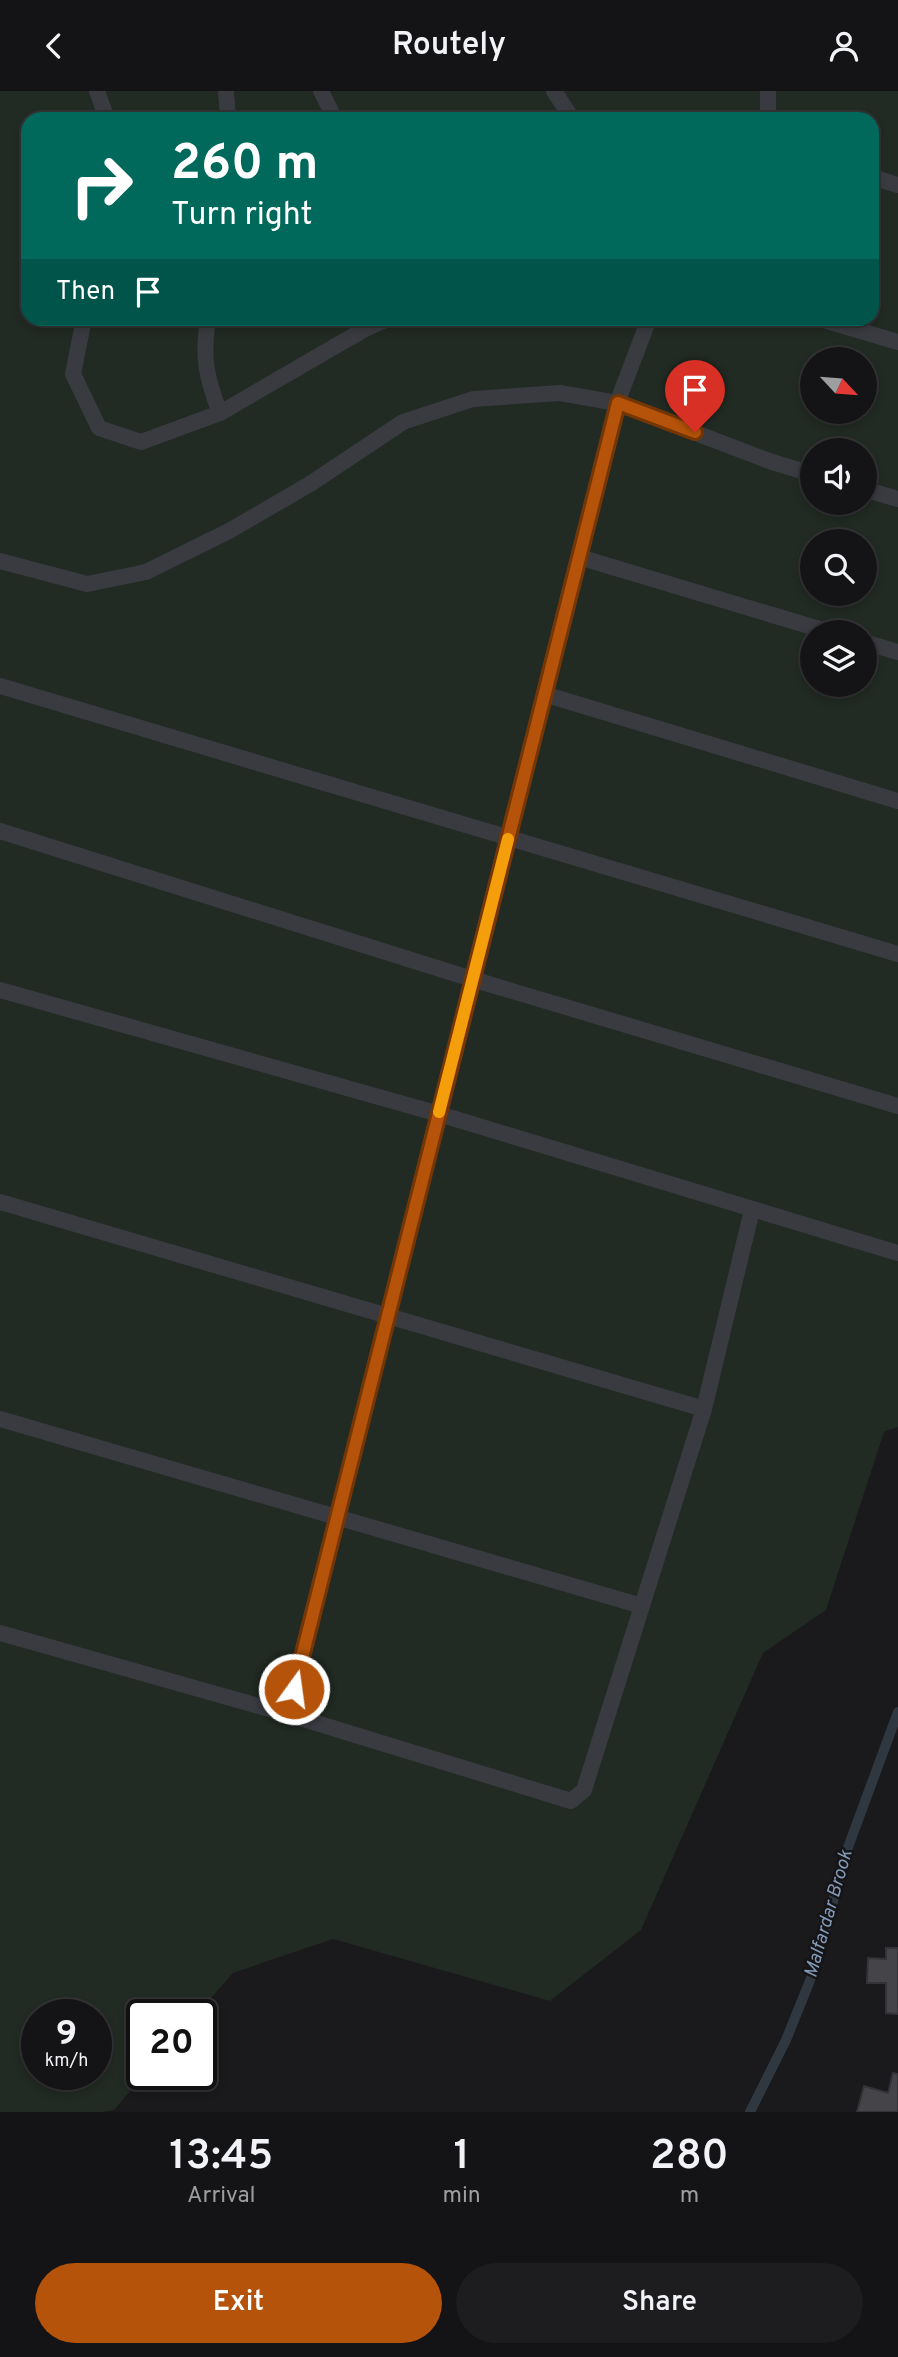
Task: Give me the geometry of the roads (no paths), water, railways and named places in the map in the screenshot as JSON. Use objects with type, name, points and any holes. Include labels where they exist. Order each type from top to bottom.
[{"type":"lane","points":[[97,91],[104,112]]},
{"type":"lane","points":[[226,91],[228,112]]},
{"type":"lane","points":[[321,91],[332,112]]},
{"type":"lane","points":[[554,91],[568,112]]},
{"type":"lane","points":[[768,91],[768,112]]},
{"type":"lane","points":[[879,179],[898,185]]},
{"type":"lane","points":[[83,326],[73,374],[99,428],[141,442],[220,413],[372,326]]},
{"type":"lane","points":[[207,326],[206,378],[220,413]]},
{"type":"lane","points":[[287,1714],[618,403],[646,326]]},
{"type":"lane","points":[[845,326],[898,341]]},
{"type":"lane","points":[[0,561],[87,584],[146,572],[229,531],[299,491],[404,422],[473,399],[560,393],[618,403],[800,470]]},
{"type":"lane","points":[[877,493],[898,499]]},
{"type":"lane","points":[[579,557],[800,623]]},
{"type":"lane","points":[[877,646],[898,652]]},
{"type":"lane","points":[[0,686],[898,954]]},
{"type":"lane","points":[[544,694],[898,801]]},
{"type":"lane","points":[[0,831],[472,979],[898,1106]]},
{"type":"lane","points":[[0,990],[439,1114],[898,1253]]},
{"type":"lane","points":[[0,1202],[704,1409]]},
{"type":"lane","points":[[0,1633],[287,1714],[571,1801],[584,1790],[704,1409],[752,1210]]},
{"type":"lane","points":[[0,1419],[642,1606]]},
{"type":"waterway","name":"Malfardar Brook","points":[[750,2112],[786,2040],[815,1968],[847,1850],[898,1712]]}]
